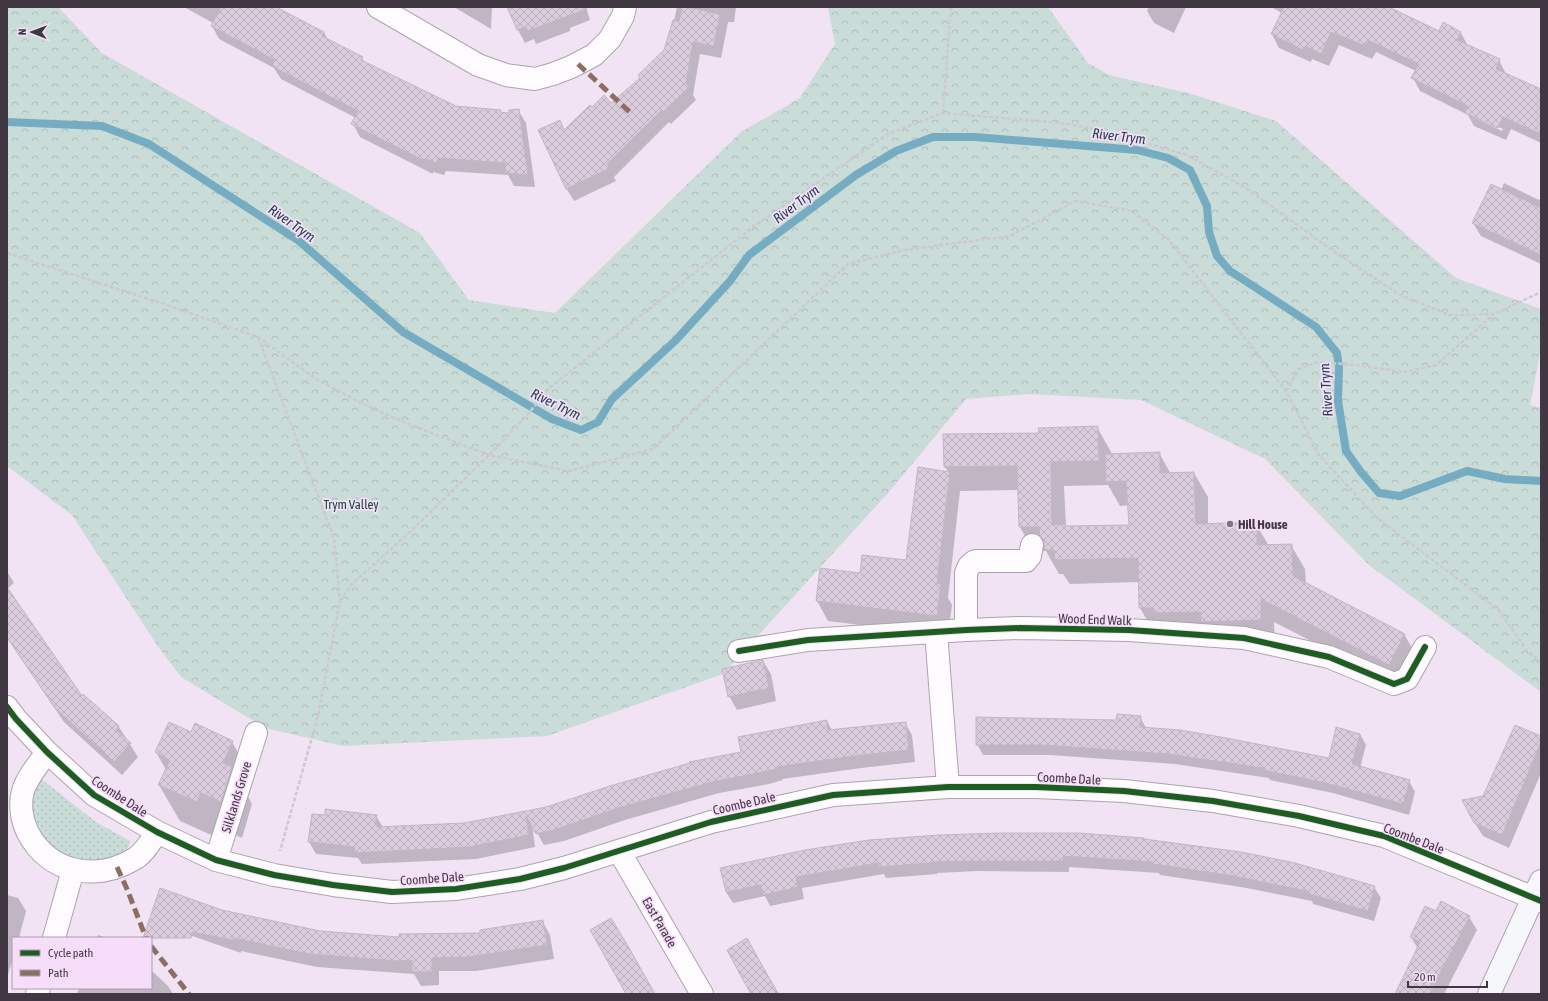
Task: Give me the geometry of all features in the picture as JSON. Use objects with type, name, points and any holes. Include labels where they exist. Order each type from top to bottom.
[{"type":"main road","points":[[1489,994],[1539,893]]},
{"type":"street","points":[[378,7],[478,65],[506,75],[535,78],[559,72],[594,55],[610,39],[623,16],[624,7]]},
{"type":"street","points":[[966,630],[966,573],[969,566],[975,561],[1026,561],[1030,556],[1032,545]]},
{"type":"street","name":"Wood End Walk","points":[[739,652],[808,640],[966,630],[1020,628],[1129,630],[1244,638],[1329,657],[1394,684],[1407,679],[1425,647]]},
{"type":"street","points":[[936,632],[948,787]]},
{"type":"street","name":"Coombe Dale","points":[[7,707],[16,719],[47,752],[94,795],[157,832],[216,860],[274,875],[333,885],[392,892],[456,889],[520,880],[711,822],[833,795],[948,787],[1036,787],[1124,791],[1213,801],[1299,816],[1384,836],[1539,893]]},
{"type":"street","name":"Silklands Grove","points":[[216,860],[256,733]]},
{"type":"street","points":[[47,752],[32,773],[23,791],[21,809],[16,829],[33,841],[43,854],[57,864],[73,870],[101,871],[117,868],[137,857],[148,846],[157,832]]},
{"type":"street","name":"East Parade","points":[[619,851],[702,994]]},
{"type":"street","points":[[54,937],[73,870]]},
{"type":"path","points":[[943,113],[951,7]]},
{"type":"path","points":[[340,601],[352,584],[412,530],[489,455],[525,418],[548,389],[754,226],[888,134],[943,113],[1062,123],[1105,131],[1187,155],[1246,188],[1332,250],[1400,295],[1450,315],[1494,314]]},
{"type":"path","points":[[7,254],[164,304],[258,337],[316,379],[406,423],[489,455],[569,471],[653,449],[848,264],[904,250],[1010,236],[1076,201],[1132,212],[1169,240],[1286,391],[1319,455],[1377,518],[1499,610],[1527,651],[1541,662]]},
{"type":"path","points":[[1286,391],[1298,369],[1318,362],[1356,365],[1406,372],[1436,365],[1494,314],[1541,292]]},
{"type":"path","points":[[258,337],[334,538],[340,601],[318,716],[274,875]]},
{"type":"green space","name":"Trym Valley","points":[[7,7],[58,7],[102,53],[420,233],[469,300],[555,313],[741,132],[800,98],[835,44],[828,7],[1048,7],[1088,63],[1109,75],[1192,94],[1276,121],[1456,278],[1541,309],[1541,348],[1530,405],[1541,408],[1541,692],[1369,565],[1265,459],[1141,400],[1029,394],[966,399],[889,492],[723,674],[547,736],[343,746],[265,728],[181,677],[157,645],[72,515],[7,466]]},
{"type":"green space","points":[[40,778],[96,822],[130,841],[128,848],[116,857],[80,864],[47,848],[31,814],[32,795]]},
{"type":"building","points":[[221,7],[276,7],[324,32],[322,36],[363,57],[361,60],[456,106],[501,110],[500,112],[508,113],[509,110],[519,109],[528,175],[505,173],[506,163],[438,158],[437,163],[426,159],[425,161],[351,124],[358,111],[272,66],[275,60],[211,26]]},
{"type":"building","points":[[507,7],[586,7],[587,9],[528,31],[526,27],[517,30]]},
{"type":"building","points":[[682,7],[720,14],[714,46],[693,42],[686,83],[689,87],[663,112],[662,110],[607,164],[610,168],[566,189],[538,130],[560,120],[564,130],[590,105],[592,107],[604,95],[611,103],[640,78],[638,75],[664,50],[673,20],[679,21]]},
{"type":"building","points":[[1284,7],[1389,7],[1439,31],[1443,22],[1461,32],[1457,40],[1500,59],[1496,69],[1541,89],[1541,134],[1503,117],[1498,128],[1465,113],[1468,106],[1411,78],[1419,64],[1368,40],[1365,46],[1331,32],[1321,54],[1305,46],[1303,50],[1271,34]]},
{"type":"building","points":[[1491,184],[1541,208],[1541,255],[1472,223]]},
{"type":"building","points":[[1098,426],[1099,461],[1051,462],[1052,525],[1129,525],[1126,481],[1106,482],[1105,454],[1160,452],[1160,473],[1194,472],[1196,524],[1257,522],[1257,545],[1292,544],[1293,576],[1405,634],[1389,665],[1261,599],[1261,620],[1201,622],[1201,612],[1154,613],[1154,608],[1139,608],[1138,558],[1055,560],[1054,550],[1044,550],[1044,541],[1040,535],[1039,527],[1019,527],[1017,466],[944,467],[943,434],[1039,433],[1038,428]]},
{"type":"building","points":[[918,467],[950,472],[937,583],[941,584],[937,616],[816,601],[820,568],[860,573],[862,555],[906,560]]},
{"type":"building","points":[[7,587],[82,696],[83,694],[119,726],[116,730],[131,743],[114,762],[55,708],[7,637]]},
{"type":"building","points":[[763,660],[769,688],[728,697],[722,669]]},
{"type":"building","points":[[1117,714],[1141,716],[1140,727],[1180,730],[1329,758],[1336,727],[1360,734],[1352,764],[1410,780],[1403,804],[1326,783],[1263,770],[1263,768],[1168,754],[1043,745],[976,745],[976,717],[1116,720]]},
{"type":"building","points":[[827,720],[828,730],[906,722],[909,750],[776,767],[777,769],[712,782],[618,808],[557,829],[536,834],[526,816],[529,835],[469,847],[354,853],[355,847],[308,842],[312,814],[325,815],[325,809],[377,815],[375,825],[377,825],[377,827],[464,823],[546,807],[610,786],[690,763],[689,762],[741,752],[738,737]]},
{"type":"building","points":[[169,722],[191,732],[195,723],[233,741],[223,763],[232,767],[221,802],[201,793],[197,802],[158,785],[170,760],[155,752]]},
{"type":"building","points":[[1515,725],[1541,736],[1541,742],[1502,835],[1474,823],[1462,800],[1483,796]]},
{"type":"building","points":[[1078,833],[1144,838],[1241,852],[1295,863],[1375,886],[1368,911],[1306,893],[1306,891],[1234,876],[1153,864],[1153,862],[1063,856],[1063,861],[931,862],[878,867],[878,863],[796,877],[798,887],[763,895],[761,885],[726,892],[720,868],[805,850],[869,840],[939,835]]},
{"type":"building","points":[[160,888],[222,910],[320,931],[399,937],[399,934],[480,933],[480,930],[543,920],[547,945],[468,957],[432,958],[432,972],[412,972],[412,960],[398,961],[309,954],[234,938],[233,940],[192,932],[191,938],[143,937]]},
{"type":"building","points":[[1441,901],[1470,916],[1429,994],[1395,994],[1420,942],[1410,937],[1425,906],[1436,911]]},
{"type":"building","points":[[611,918],[655,994],[626,994],[590,930]]},
{"type":"building","points":[[747,938],[778,994],[751,994],[742,978],[727,950]]},
{"type":"waterway","name":"River Trym","points":[[7,122],[102,126],[149,144],[299,241],[403,332],[552,419],[581,430],[598,422],[612,399],[676,340],[730,281],[749,255],[856,175],[896,151],[933,137],[975,137],[1137,150],[1168,158],[1190,170],[1207,206],[1209,232],[1217,256],[1230,271],[1316,327],[1337,353],[1339,368],[1338,401],[1346,451],[1379,493],[1400,496],[1467,471],[1505,479],[1541,481]]},
{"type":"marked path","points":[[578,64],[633,115]]},
{"type":"marked path","points":[[117,867],[146,937]]},
{"type":"marked path","points":[[152,947],[189,994]]},
{"type":"cycle path","points":[[739,651],[808,640],[966,630],[1020,628],[1129,630],[1244,638],[1329,657],[1394,684],[1407,679],[1425,647]]},
{"type":"cycle path","points":[[7,707],[16,719],[47,752],[94,795],[157,832],[216,860],[274,875],[333,885],[392,892],[456,889],[520,879],[564,868],[711,822],[833,795],[948,787],[1036,787],[1124,791],[1213,801],[1299,816],[1384,836],[1541,901]]},
{"type":"place","name":"Hill House","points":[[1230,524]]}]
